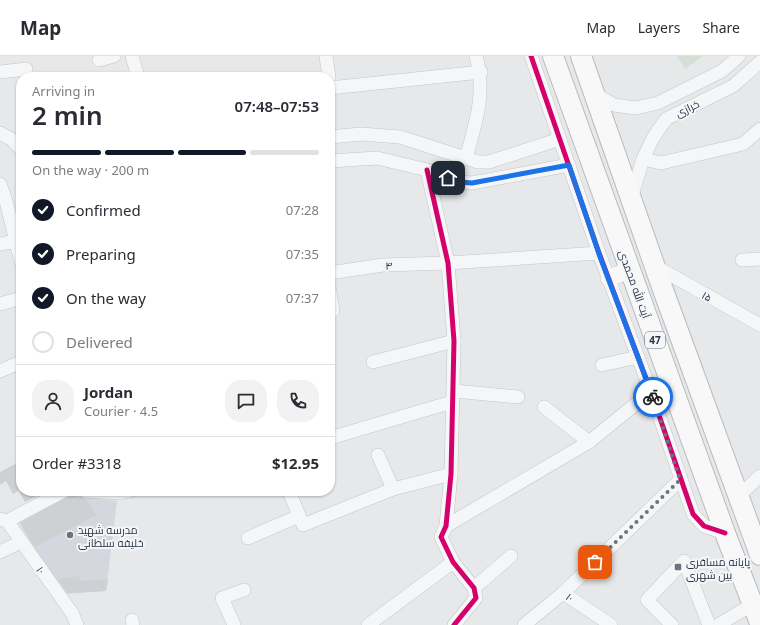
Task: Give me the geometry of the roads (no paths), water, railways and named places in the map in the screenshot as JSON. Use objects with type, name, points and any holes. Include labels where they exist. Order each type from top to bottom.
[{"type":"highway","name":"آیت الله محمدی","points":[[553,56],[725,533],[760,623]]},
{"type":"highway","name":"47","points":[[581,56],[655,266],[739,496],[757,538],[760,554]]},
{"type":"highway","points":[[588,153],[592,157],[602,159],[611,152],[612,147]]},
{"type":"highway","points":[[600,189],[604,178],[615,174],[628,189]]},
{"type":"main road","points":[[609,278],[630,270]]},
{"type":"street","points":[[99,60],[114,56]]},
{"type":"street","points":[[132,56],[137,72]]},
{"type":"street","points":[[326,56],[328,72]]},
{"type":"street","points":[[466,158],[478,114],[481,94],[481,72],[476,56]]},
{"type":"street","points":[[531,56],[599,254],[651,392],[680,480],[693,514],[704,526],[725,533]]},
{"type":"street","name":"خرازی","points":[[594,93],[614,105],[636,108],[658,103],[722,71],[739,56]]},
{"type":"street","name":"خرازی","points":[[628,189],[666,119],[733,86],[760,62]]},
{"type":"street","points":[[0,72],[26,69]]},
{"type":"street","points":[[335,87],[481,72]]},
{"type":"street","points":[[643,159],[661,162],[743,144],[760,128]]},
{"type":"street","points":[[0,133],[11,139],[16,144]]},
{"type":"street","points":[[335,137],[361,134],[400,137],[478,162],[489,162],[560,140]]},
{"type":"street","points":[[335,161],[377,158],[427,170],[459,182],[472,183],[569,165]]},
{"type":"street","points":[[427,170],[448,263],[454,341],[451,474],[446,526],[441,537],[453,562],[474,588],[476,598],[456,624]]},
{"type":"street","points":[[0,186],[16,242]]},
{"type":"street","points":[[0,244],[16,251]]},
{"type":"street","name":"۴","points":[[335,272],[383,265],[448,263],[599,254]]},
{"type":"street","points":[[742,260],[760,261]]},
{"type":"street","name":"۱۵","points":[[655,266],[760,325]]},
{"type":"street","points":[[0,304],[16,299]]},
{"type":"street","points":[[373,362],[454,341]]},
{"type":"street","points":[[602,365],[638,357]]},
{"type":"street","points":[[0,371],[16,364]]},
{"type":"street","points":[[446,526],[589,442],[669,377]]},
{"type":"street","points":[[335,436],[453,396],[518,397]]},
{"type":"street","points":[[544,407],[589,442]]},
{"type":"street","points":[[378,454],[393,489]]},
{"type":"street","points":[[291,496],[303,525],[393,489],[451,474]]},
{"type":"street","points":[[739,496],[760,476]]},
{"type":"street","name":"۱۰","points":[[610,625],[562,593],[680,480]]},
{"type":"street","points":[[3,520],[53,496]]},
{"type":"street","points":[[248,538],[300,516]]},
{"type":"street","name":"۱۰","points":[[3,520],[21,542],[72,613],[76,625]]},
{"type":"street","points":[[0,552],[21,542]]},
{"type":"street","points":[[474,588],[512,556]]},
{"type":"street","points":[[672,625],[647,600],[684,561],[709,625]]},
{"type":"street","points":[[368,625],[453,562]]},
{"type":"street","points":[[234,625],[222,598],[244,590]]},
{"type":"street","points":[[524,625],[562,593]]},
{"type":"street","points":[[718,625],[753,604]]},
{"type":"place","name":"مدرسه شهید خلیفه سلطانی","points":[[70,535]]},
{"type":"place","name":"پایانه مسافری بین شهری","points":[[678,567]]}]
